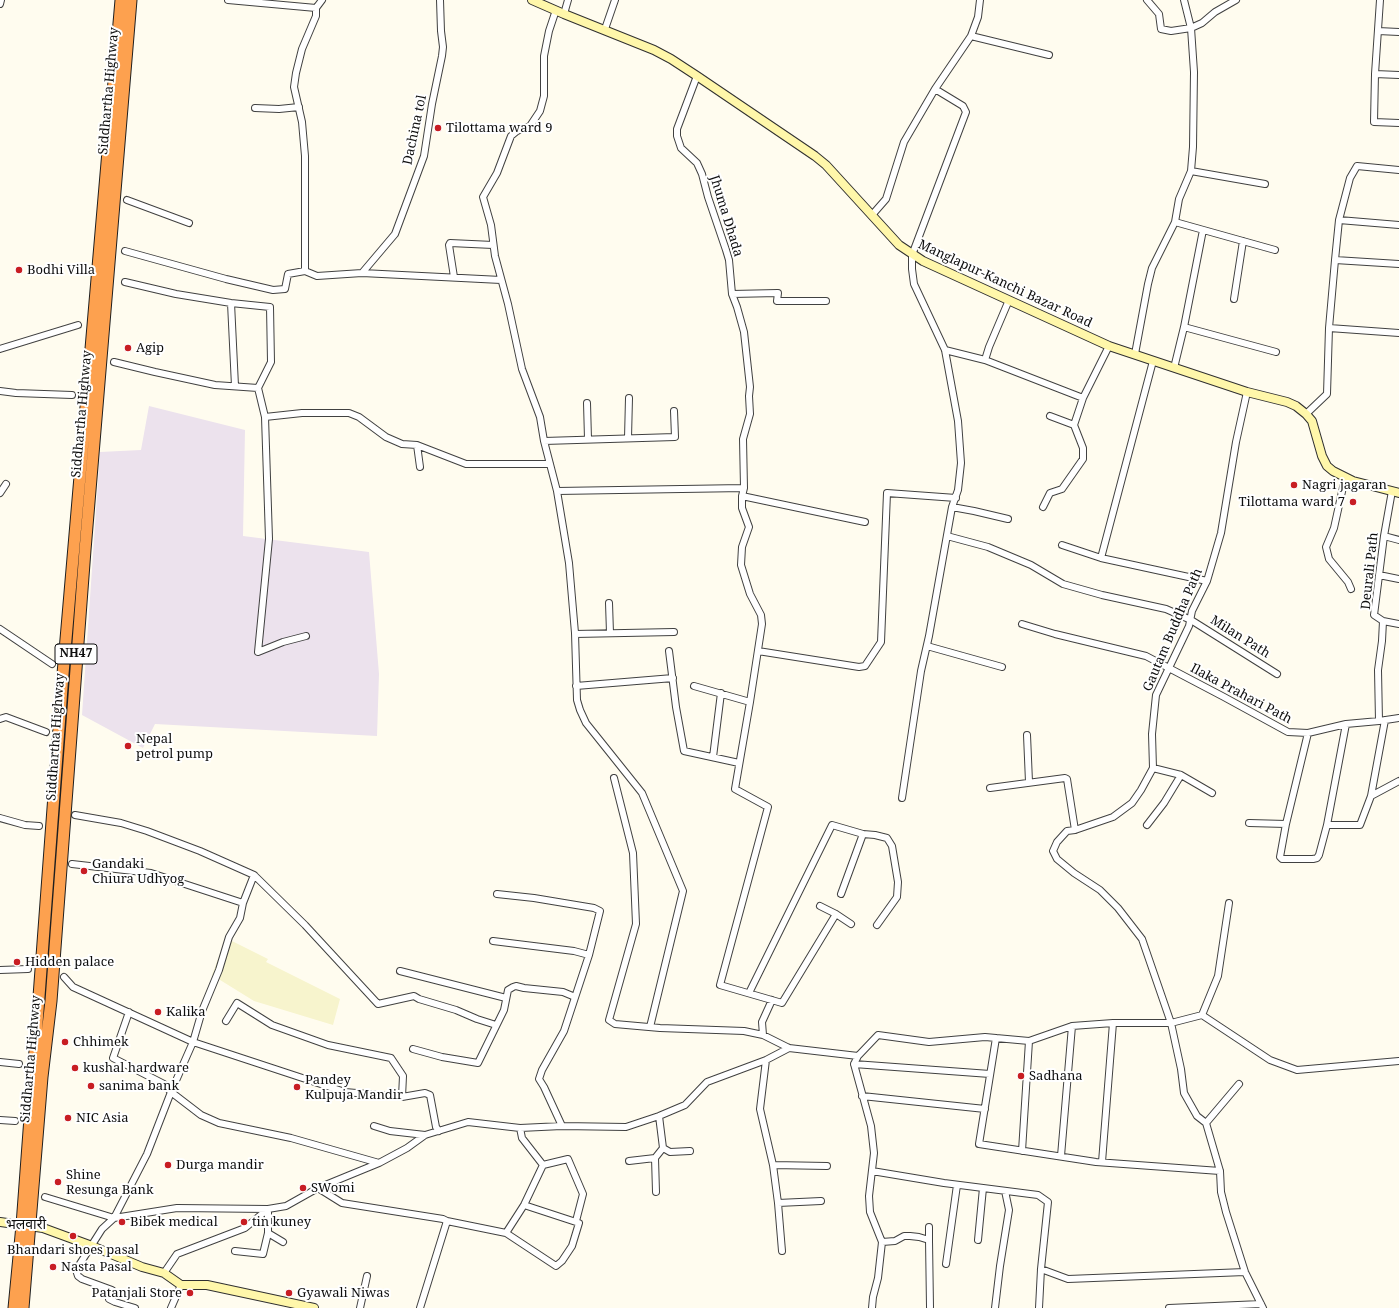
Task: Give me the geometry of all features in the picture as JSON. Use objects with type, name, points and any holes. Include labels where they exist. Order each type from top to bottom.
[{"type":"highway","name":"Siddhartha Highway","points":[[23,1308],[26,1225],[64,666],[121,0]]},
{"type":"highway","name":"Siddhartha Highway","points":[[14,1308],[26,1225],[51,1001],[78,628],[131,0]]},
{"type":"street","points":[[0,4],[1,0]]},
{"type":"street","points":[[228,0],[316,8]]},
{"type":"street","points":[[305,271],[305,156],[302,122],[294,87],[302,49],[316,16],[316,8],[322,0]]},
{"type":"street","name":"Dachina tol","points":[[362,273],[395,234],[424,156],[432,104],[442,56],[440,0]]},
{"type":"street","name":"Manglapur-Kanchi Bazar Road","points":[[532,0],[654,50],[697,76],[815,156],[899,245],[912,255],[1109,346],[1247,392],[1287,402],[1296,406],[1312,421],[1322,456],[1333,472],[1353,481],[1395,492]]},
{"type":"street","points":[[564,14],[568,0]]},
{"type":"street","points":[[605,30],[615,0]]},
{"type":"street","points":[[872,215],[886,198],[904,142],[935,89],[971,36],[978,17],[980,0]]},
{"type":"street","points":[[1147,0],[1159,14],[1161,29],[1171,31],[1191,28],[1202,23],[1215,12],[1236,0]]},
{"type":"street","points":[[1136,354],[1152,268],[1175,222],[1179,199],[1190,171],[1193,147],[1194,72],[1191,28],[1184,0]]},
{"type":"street","points":[[1380,0],[1375,74],[1374,122],[1399,123]]},
{"type":"street","points":[[556,10],[549,31],[544,56],[544,96],[540,111],[530,126],[511,136],[497,173],[483,198],[491,225],[493,245],[508,304],[522,370],[540,417],[544,441],[557,491],[569,563],[575,634],[576,700],[586,723],[642,793],[683,891],[650,1027]]},
{"type":"street","points":[[1378,31],[1399,32]]},
{"type":"street","points":[[971,36],[1049,55]]},
{"type":"street","points":[[1375,74],[1399,75]]},
{"type":"street","name":"Jhuma Dhada","points":[[697,76],[677,129],[677,136],[681,148],[697,163],[702,174],[729,260],[732,294],[744,332],[750,387],[750,414],[743,439],[744,488],[742,496],[742,508],[749,527],[742,547],[741,565],[750,594],[761,615],[762,624],[735,789],[768,807],[720,985],[749,993]]},
{"type":"street","points":[[902,798],[921,671],[927,646],[952,507],[958,490],[961,463],[959,432],[945,350],[914,284],[912,255],[966,112],[963,106],[935,89]]},
{"type":"street","points":[[255,108],[279,109],[299,107]]},
{"type":"street","points":[[1306,414],[1327,394],[1329,328],[1339,220],[1350,178],[1357,166],[1399,170]]},
{"type":"street","points":[[1190,171],[1265,184]]},
{"type":"street","points":[[127,200],[189,223]]},
{"type":"street","points":[[1339,220],[1399,225]]},
{"type":"street","points":[[1175,222],[1275,250]]},
{"type":"street","points":[[1174,368],[1184,327],[1203,230]]},
{"type":"street","points":[[1234,299],[1243,241]]},
{"type":"street","points":[[454,277],[449,245],[450,243],[493,245]]},
{"type":"street","points":[[125,251],[226,280],[273,290],[285,289],[288,274],[305,271],[317,276],[362,273],[501,280]]},
{"type":"street","points":[[1335,260],[1399,264]]},
{"type":"street","points":[[125,282],[176,294],[231,303],[270,307],[271,362],[258,388],[265,416],[269,539],[258,652],[283,642],[306,636]]},
{"type":"street","points":[[732,294],[778,293],[778,302],[826,300]]},
{"type":"street","points":[[985,360],[1009,300]]},
{"type":"street","points":[[231,303],[235,386]]},
{"type":"street","points":[[0,349],[78,325]]},
{"type":"street","points":[[1184,327],[1276,352]]},
{"type":"street","points":[[1329,328],[1399,333]]},
{"type":"street","points":[[1043,507],[1050,493],[1062,489],[1083,459],[1083,448],[1074,425],[1083,398],[1109,346]]},
{"type":"street","points":[[945,350],[985,360],[1083,398]]},
{"type":"street","points":[[1101,558],[1153,361]]},
{"type":"street","points":[[114,362],[215,385],[258,388]]},
{"type":"street","points":[[0,391],[72,395]]},
{"type":"street","name":"Gautam Buddha Path","points":[[1153,768],[1152,734],[1156,694],[1191,620],[1192,611],[1207,581],[1221,533],[1236,442],[1247,392]]},
{"type":"street","points":[[628,438],[629,398]]},
{"type":"street","points":[[587,402],[588,439]]},
{"type":"street","points":[[544,441],[675,437],[674,411]]},
{"type":"street","points":[[265,416],[302,413],[350,413],[359,417],[386,437],[402,444],[417,445],[466,464],[550,464]]},
{"type":"street","points":[[1050,416],[1074,425]]},
{"type":"street","points":[[417,445],[420,467]]},
{"type":"street","points":[[1345,478],[1334,528],[1326,547],[1329,559],[1348,582],[1351,589]]},
{"type":"street","points":[[0,493],[6,484]]},
{"type":"street","points":[[557,491],[744,488]]},
{"type":"street","name":"Deurali Path","points":[[1327,825],[1360,825],[1371,796],[1382,721],[1378,670],[1383,620],[1374,615],[1384,536],[1395,492]]},
{"type":"street","points":[[758,651],[859,667],[865,666],[881,642],[887,493],[956,498]]},
{"type":"street","points":[[742,496],[865,522]]},
{"type":"street","points":[[952,507],[974,510],[1008,519]]},
{"type":"street","name":"Milan Path","points":[[947,536],[988,547],[1031,565],[1063,584],[1102,595],[1166,609],[1191,620],[1277,674]]},
{"type":"street","points":[[1384,536],[1399,540]]},
{"type":"street","points":[[1062,546],[1101,558],[1207,581]]},
{"type":"street","points":[[1379,575],[1399,580]]},
{"type":"street","points":[[609,603],[610,633]]},
{"type":"street","points":[[1383,620],[1399,624]]},
{"type":"street","name":"Ilaka Prahari Path","points":[[1022,624],[1055,634],[1146,656],[1288,732],[1308,733],[1346,724],[1399,718]]},
{"type":"street","points":[[0,629],[52,664]]},
{"type":"street","points":[[575,634],[674,632]]},
{"type":"street","points":[[927,646],[1002,667]]},
{"type":"street","points":[[669,651],[676,707],[684,751],[739,764]]},
{"type":"street","points":[[576,686],[672,678]]},
{"type":"street","points":[[694,686],[750,702]]},
{"type":"street","points":[[712,757],[721,693]]},
{"type":"street","points":[[0,719],[6,717],[46,732]]},
{"type":"street","points":[[1308,733],[1286,824],[1280,857],[1282,859],[1313,859],[1317,858],[1319,855],[1327,825],[1346,724]]},
{"type":"street","points":[[1027,736],[1029,782]]},
{"type":"street","points":[[1169,1308],[1262,1306],[1245,1272],[1226,1212],[1220,1171],[1206,1123],[1197,1116],[1184,1093],[1181,1069],[1171,1023],[1142,938],[1118,908],[1100,890],[1074,873],[1057,858],[1054,851],[1057,842],[1067,831],[1075,830],[1113,817],[1132,803],[1153,768],[1181,775],[1212,793]]},
{"type":"street","points":[[1147,825],[1164,803],[1181,775]]},
{"type":"street","points":[[990,788],[1062,777],[1067,779],[1075,830]]},
{"type":"street","points":[[614,778],[633,853],[636,924],[609,1020],[614,1024],[650,1027],[744,1031],[763,1036],[789,1048],[858,1056]]},
{"type":"street","points":[[1371,796],[1399,781]]},
{"type":"street","points":[[75,815],[121,823],[147,831],[193,848],[254,875],[305,925],[378,1004],[414,996],[496,1025]]},
{"type":"street","points":[[0,818],[39,826]]},
{"type":"street","points":[[1249,823],[1286,824]]},
{"type":"street","points":[[836,914],[782,1003],[749,993],[832,825],[863,834],[887,838],[892,846],[898,882],[897,897],[877,925]]},
{"type":"street","points":[[840,894],[863,834]]},
{"type":"street","points":[[72,864],[151,873],[243,903]]},
{"type":"street","points":[[135,1308],[109,1299],[112,1290],[82,1279],[78,1276],[76,1270],[102,1229],[114,1218],[147,1154],[192,1042],[202,1011],[220,970],[229,937],[240,918],[243,903],[254,875]]},
{"type":"street","points":[[497,894],[534,898],[594,908],[600,911],[589,955],[564,1031],[542,1070],[539,1079],[562,1126]]},
{"type":"street","points":[[1202,1016],[1218,976],[1229,903]]},
{"type":"street","points":[[820,906],[852,924]]},
{"type":"street","points":[[493,941],[574,951],[589,955]]},
{"type":"street","points":[[0,970],[28,969]]},
{"type":"street","points":[[400,971],[506,998]]},
{"type":"street","points":[[64,977],[73,987],[192,1042],[345,1092],[402,1097],[425,1093],[430,1095],[436,1127],[439,1131]]},
{"type":"street","points":[[413,1050],[442,1057],[478,1062],[504,1010],[508,990],[516,986],[563,992],[575,997]]},
{"type":"street","points":[[763,1036],[762,1022],[772,1000]]},
{"type":"street","points":[[226,1021],[237,1003],[272,1025],[328,1045],[391,1058],[403,1076],[402,1097]]},
{"type":"street","points":[[129,1012],[113,1058],[164,1084],[171,1092],[201,1115],[219,1123],[291,1138],[379,1163]]},
{"type":"street","points":[[872,1308],[878,1278],[882,1242],[870,1212],[869,1196],[874,1153],[871,1126],[854,1064],[858,1056],[878,1035],[929,1042],[985,1037],[1029,1041],[1072,1026],[1113,1023],[1171,1023],[1202,1016],[1270,1060],[1297,1070],[1399,1061]]},
{"type":"street","points":[[1102,1162],[1113,1023]]},
{"type":"street","points":[[1060,1156],[1072,1026]]},
{"type":"street","points":[[996,1038],[979,1144],[1102,1162],[1220,1171]]},
{"type":"street","points":[[1022,1150],[1029,1041]]},
{"type":"street","points":[[45,1197],[114,1218],[176,1208],[268,1209],[286,1206],[318,1188],[379,1163],[407,1148],[425,1135],[468,1122],[520,1128],[562,1126],[626,1127],[659,1116],[685,1104],[707,1082],[766,1060],[789,1048]]},
{"type":"street","points":[[766,1060],[760,1109],[773,1164],[782,1251]]},
{"type":"street","points":[[0,1062],[19,1064]]},
{"type":"street","points":[[854,1064],[990,1074]]},
{"type":"street","points":[[1206,1123],[1239,1084]]},
{"type":"street","points":[[862,1096],[985,1109]]},
{"type":"street","points":[[656,1192],[656,1158],[663,1148],[659,1116]]},
{"type":"street","points":[[0,1120],[15,1121]]},
{"type":"street","points":[[374,1126],[390,1131],[425,1135]]},
{"type":"street","points":[[520,1128],[522,1138],[543,1165]]},
{"type":"street","points":[[663,1148],[670,1152],[690,1150]]},
{"type":"street","points":[[629,1161],[656,1158]]},
{"type":"street","points":[[318,1188],[342,1203],[443,1219],[506,1233],[556,1266],[562,1262],[572,1246],[579,1223],[576,1221],[583,1194],[568,1159],[543,1165]]},
{"type":"street","points":[[773,1164],[826,1166]]},
{"type":"street","points":[[506,1233],[524,1205],[543,1165]]},
{"type":"street","points":[[872,1171],[957,1185],[1038,1195],[1048,1202],[1041,1269],[1039,1308]]},
{"type":"street","points":[[946,1264],[957,1185]]},
{"type":"street","points":[[978,1240],[983,1188]]},
{"type":"street","points":[[995,1308],[1009,1210],[1006,1191]]},
{"type":"street","points":[[778,1203],[821,1201]]},
{"type":"street","points":[[524,1205],[576,1221]]},
{"type":"street","points":[[235,1251],[263,1254],[268,1233],[268,1209]]},
{"type":"street","points":[[164,1274],[177,1254],[245,1228],[268,1209]]},
{"type":"street","points":[[420,1308],[447,1221]]},
{"type":"street","points":[[3,1223],[43,1228],[92,1246],[142,1267],[164,1274],[181,1285],[207,1285],[314,1308]]},
{"type":"street","points":[[929,1227],[930,1307]]},
{"type":"street","points":[[268,1233],[283,1242]]},
{"type":"street","points":[[882,1242],[895,1241],[904,1236],[919,1237],[929,1240]]},
{"type":"street","points":[[1041,1269],[1068,1279],[1245,1272]]},
{"type":"street","points":[[360,1308],[367,1276]]},
{"type":"street","points":[[171,1308],[181,1285]]},
{"type":"shaded area","points":[[149,406],[245,430],[243,536],[369,552],[379,674],[377,736],[155,724],[143,748],[82,715],[100,452],[141,450]]},
{"type":"shaded area","points":[[226,938],[268,959],[266,962],[340,999],[333,1025],[254,1001],[212,975]]},
{"type":"place","name":"Tilottama ward 9","points":[[438,128]]},
{"type":"place","name":"Bodhi Villa","points":[[19,270]]},
{"type":"place","name":"Agip","points":[[128,348]]},
{"type":"place","name":"Nagri jagaran","points":[[1294,485]]},
{"type":"place","name":"Tilottama ward 7","points":[[1353,502]]},
{"type":"place","name":"Nepal petrol pump","points":[[128,746]]},
{"type":"place","name":"Gandaki Chiura Udhyog","points":[[84,871]]},
{"type":"place","name":"Hidden palace","points":[[17,962]]},
{"type":"place","name":"Kalika","points":[[158,1012]]},
{"type":"place","name":"Chhimek","points":[[65,1042]]},
{"type":"place","name":"kushal hardware","points":[[75,1068]]},
{"type":"place","name":"Sadhana","points":[[1021,1076]]},
{"type":"place","name":"sanima bank","points":[[91,1086]]},
{"type":"place","name":"Pandey Kulpuja Mandir","points":[[297,1087]]},
{"type":"place","name":"NIC Asia","points":[[68,1118]]},
{"type":"place","name":"Durga mandir","points":[[168,1165]]},
{"type":"place","name":"Shine Resunga Bank","points":[[58,1182]]},
{"type":"place","name":"SWomi","points":[[303,1188]]},
{"type":"place","name":"Bibek medical","points":[[122,1222]]},
{"type":"place","name":"tin kuney","points":[[244,1222]]},
{"type":"place","name":"Bhandari shoes pasal","points":[[73,1236]]},
{"type":"place","name":"Nasta Pasal","points":[[53,1267]]},
{"type":"place","name":"Patanjali Store","points":[[190,1293]]},
{"type":"place","name":"Gyawali Niwas","points":[[289,1293]]},
{"type":"district","name":"भलवारी","points":[[26,1225]]}]
